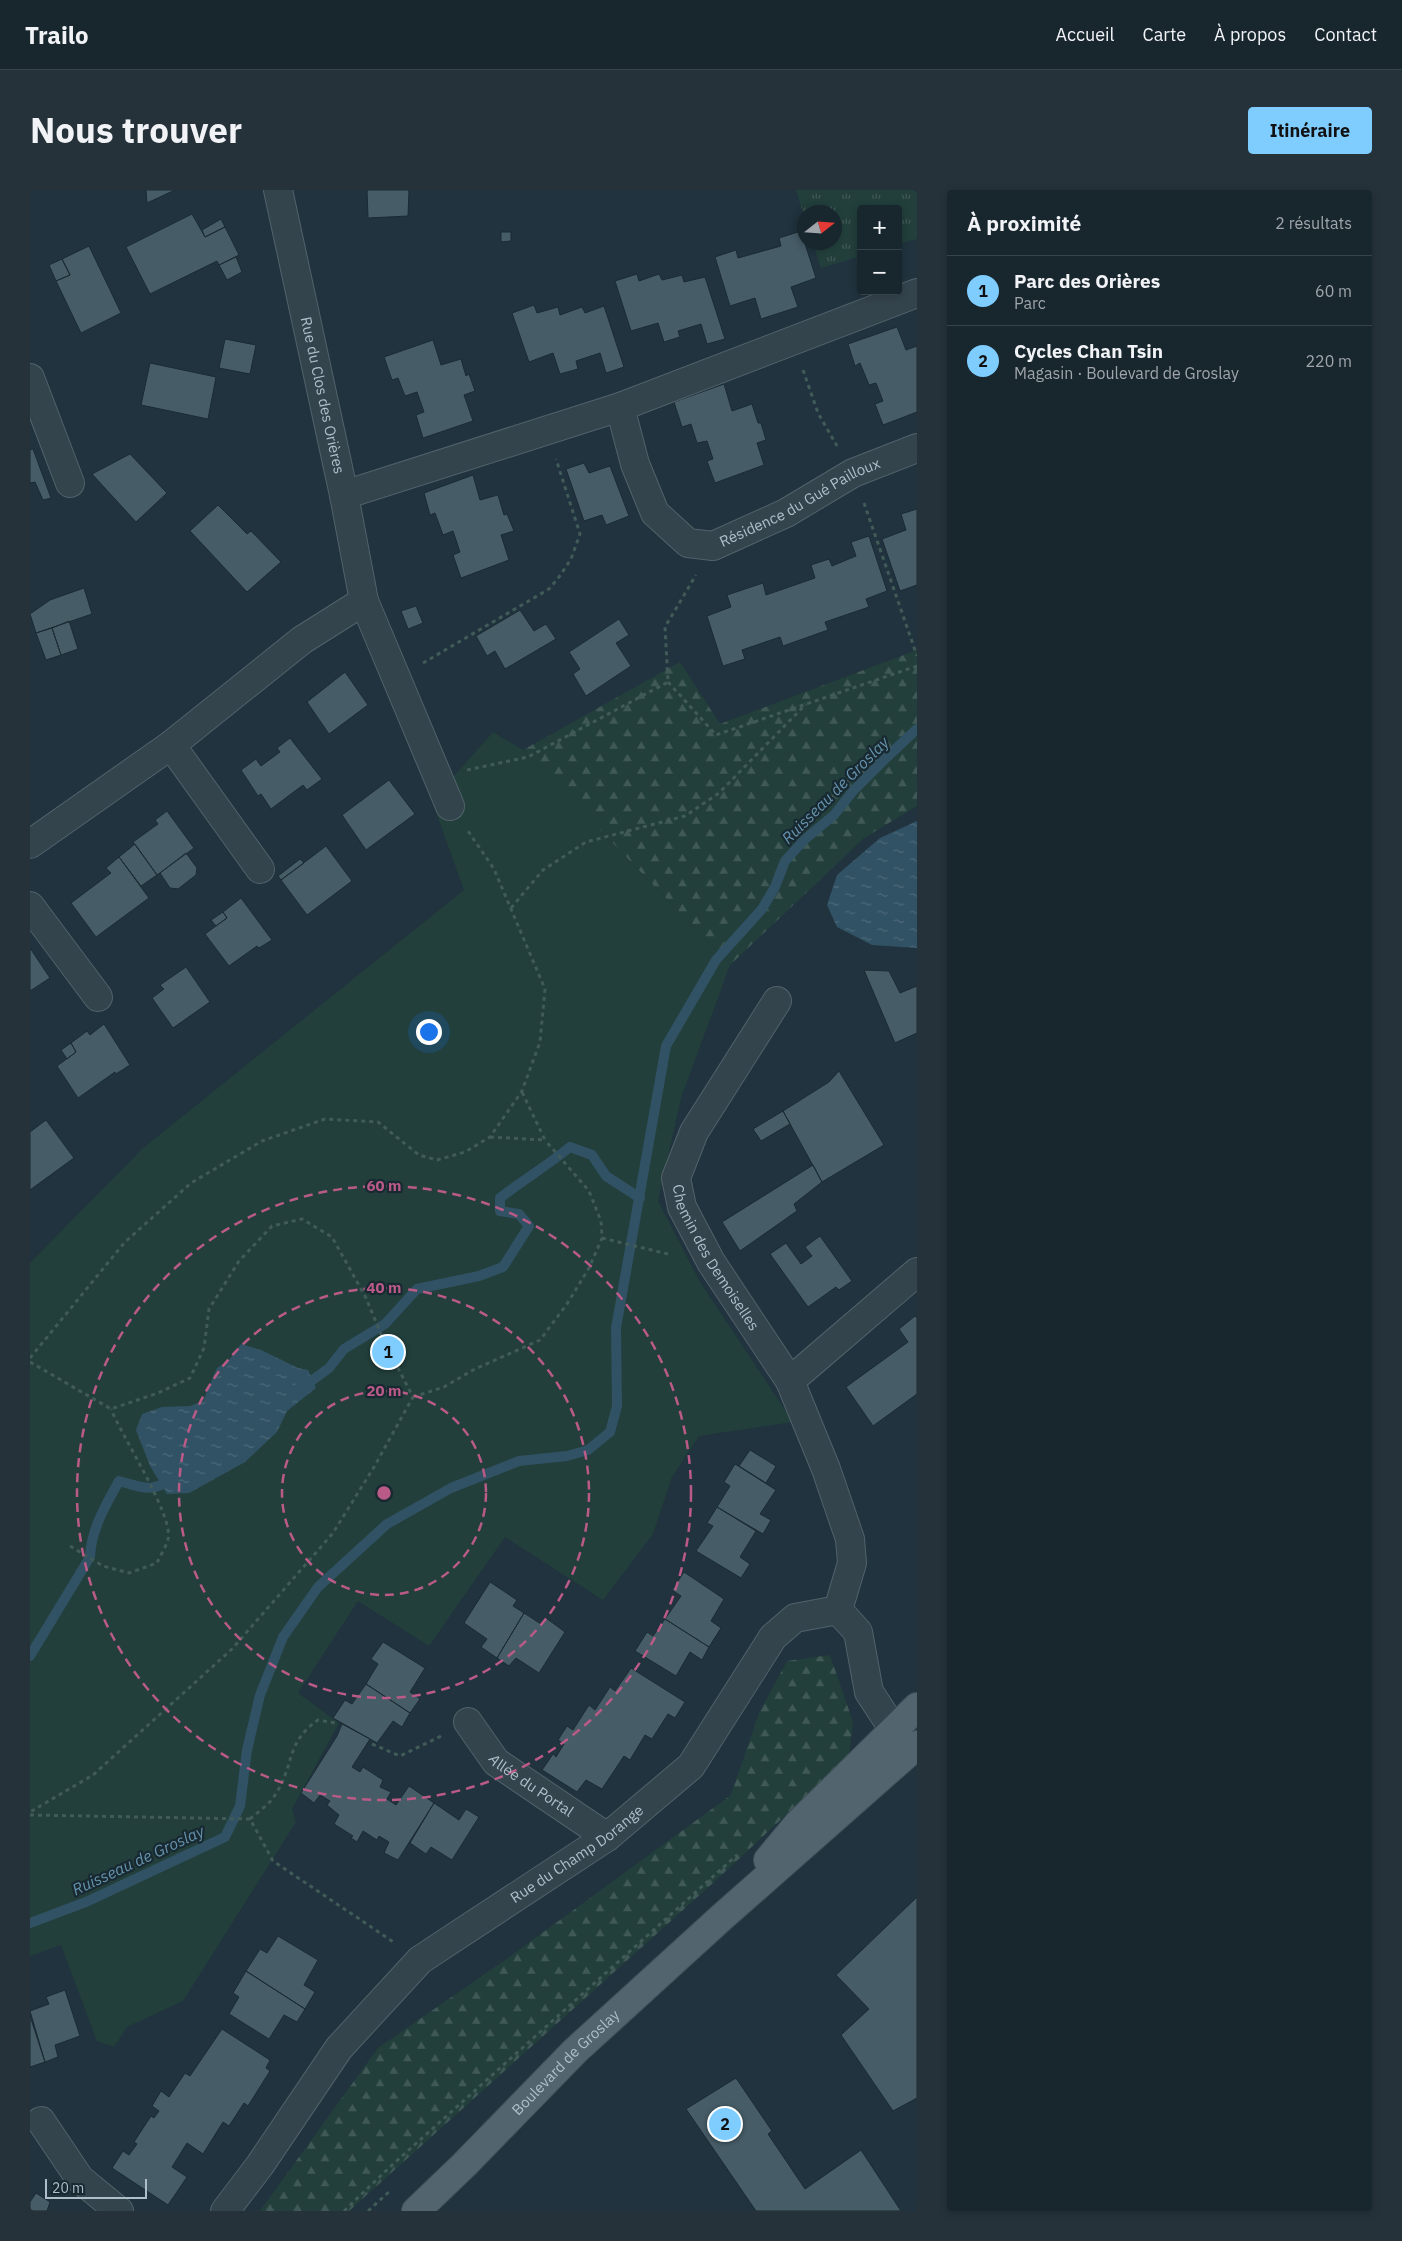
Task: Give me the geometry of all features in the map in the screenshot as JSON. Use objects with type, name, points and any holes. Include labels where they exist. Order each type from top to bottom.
[{"type":"main road","name":"Boulevard de Groslay","points":[[722,1917],[798,1824],[917,1708]]},
{"type":"main road","name":"Boulevard de Groslay","points":[[416,2211],[465,2164],[575,2051],[722,1917],[915,1753]]},
{"type":"street","name":"Rue du Clos des Orières","points":[[278,190],[344,494],[364,602],[450,806]]},
{"type":"street","points":[[344,494],[620,407],[917,293]]},
{"type":"street","points":[[30,378],[70,483]]},
{"type":"street","name":"Résidence du Gué Pailloux","points":[[620,407],[635,464],[655,513],[688,542],[713,546],[786,513],[853,473],[917,448]]},
{"type":"street","points":[[30,844],[171,745],[302,640],[364,602]]},
{"type":"street","points":[[171,745],[260,869]]},
{"type":"street","points":[[30,906],[98,997]]},
{"type":"street","name":"Chemin des Demoiselles","points":[[777,1000],[694,1132],[676,1178],[682,1207],[711,1262],[790,1381],[826,1470],[850,1539],[852,1563],[838,1610]]},
{"type":"street","points":[[790,1381],[917,1272]]},
{"type":"street","points":[[838,1610],[858,1632],[868,1692],[894,1730]]},
{"type":"street","name":"Rue du Champ Dorange","points":[[226,2211],[260,2165],[339,2048],[420,1960],[607,1837],[691,1766],[773,1637],[796,1618],[838,1610]]},
{"type":"street","name":"Allée du Portal","points":[[468,1722],[496,1762],[607,1837]]},
{"type":"street","points":[[41,2122],[80,2179],[119,2211]]},
{"type":"path","points":[[792,341],[818,413],[853,473],[917,656]]},
{"type":"path","points":[[396,677],[414,669],[548,589],[571,559],[580,534],[546,430]]},
{"type":"path","points":[[713,546],[666,627],[668,682],[716,735],[917,666]]},
{"type":"path","points":[[437,776],[528,757],[668,682]]},
{"type":"path","points":[[511,908],[543,870],[586,842],[684,816],[719,793],[806,704]]},
{"type":"path","points":[[70,1546],[103,1566],[129,1573],[156,1563],[169,1538],[164,1512],[118,1428],[111,1409],[30,1360],[125,1242],[191,1183],[262,1140],[325,1119],[378,1122],[419,1155],[437,1160],[465,1152],[490,1137],[522,1092],[540,1042],[545,989],[494,869],[450,806]]},
{"type":"path","points":[[30,1814],[93,1775],[232,1649],[333,1533],[374,1467],[413,1397],[444,1387],[473,1370],[540,1340],[567,1304],[589,1268],[602,1238],[601,1221],[589,1191],[545,1140],[522,1092]]},
{"type":"path","points":[[490,1137],[545,1140]]},
{"type":"path","points":[[111,1409],[158,1393],[190,1378],[204,1348],[209,1309],[239,1261],[272,1226],[302,1219],[332,1237],[366,1298],[383,1338],[413,1397]]},
{"type":"path","points":[[602,1238],[660,1253]]},
{"type":"path","points":[[250,1819],[275,1796],[287,1773],[294,1746],[305,1729],[318,1720],[335,1723]]},
{"type":"path","points":[[372,1744],[400,1756],[468,1722]]},
{"type":"path","points":[[30,1814],[240,1817],[250,1819],[273,1861],[420,1960]]},
{"type":"path","points":[[344,2211],[391,2166],[744,1849]]},
{"type":"green space","points":[[796,190],[917,190],[917,239],[902,243],[902,205],[857,205],[857,257],[821,268],[815,250],[842,250],[842,205],[801,205]]},
{"type":"green space","points":[[917,650],[917,806],[864,838],[730,965],[523,750],[680,662],[720,724]]},
{"type":"green space","points":[[493,732],[523,750],[730,965],[681,1098],[658,1201],[700,1282],[793,1422],[699,1436],[672,1477],[653,1534],[603,1600],[505,1537],[429,1646],[358,1601],[298,1693],[339,1723],[292,1809],[296,1822],[183,2001],[127,2027],[114,2047],[97,2041],[61,1945],[30,1956],[30,1263],[143,1148],[464,890],[432,801]]},
{"type":"green space","points":[[830,1655],[853,1722],[849,1756],[713,1883],[349,2211],[260,2211],[378,2048],[512,1955],[731,1795],[759,1713],[787,1661]]},
{"type":"water","points":[[917,821],[917,948],[872,945],[837,927],[827,905],[837,875],[880,838]]},
{"type":"water","points":[[241,1344],[261,1350],[298,1368],[308,1370],[316,1388],[287,1411],[277,1432],[245,1462],[189,1493],[167,1494],[150,1466],[136,1430],[142,1414],[162,1407],[190,1406],[203,1401],[217,1368],[229,1360]]},
{"type":"building","points":[[146,190],[175,190],[147,203]]},
{"type":"building","points":[[367,190],[409,190],[408,216],[368,218]]},
{"type":"building","points":[[192,214],[205,237],[225,227],[239,255],[219,265],[217,261],[150,294],[126,247]]},
{"type":"building","points":[[221,219],[225,227],[205,237],[202,230]]},
{"type":"building","points":[[501,232],[511,232],[511,241],[501,242]]},
{"type":"building","points":[[797,232],[797,250],[807,250],[816,278],[791,287],[798,307],[761,319],[755,298],[730,306],[715,257],[736,250],[738,258],[781,246],[779,238]]},
{"type":"building","points":[[89,246],[121,313],[81,333],[56,281],[70,275],[62,259]]},
{"type":"building","points":[[236,257],[242,272],[227,280],[219,265]]},
{"type":"building","points":[[62,259],[70,275],[56,281],[49,265]]},
{"type":"building","points":[[637,274],[639,281],[659,274],[662,280],[682,275],[684,282],[705,277],[725,339],[707,344],[701,324],[678,331],[680,337],[664,342],[658,323],[631,331],[615,281]]},
{"type":"building","points":[[534,305],[537,313],[558,307],[560,315],[582,307],[585,313],[604,306],[624,367],[606,373],[600,353],[576,361],[578,369],[560,374],[553,353],[529,362],[512,313]]},
{"type":"building","points":[[897,327],[906,350],[917,346],[917,412],[883,425],[875,404],[883,401],[876,383],[869,385],[860,363],[855,366],[848,344]]},
{"type":"building","points":[[225,339],[256,345],[250,374],[219,368]]},
{"type":"building","points":[[433,340],[441,365],[461,359],[466,376],[469,374],[475,391],[464,395],[473,421],[423,438],[416,415],[424,412],[417,392],[405,396],[398,378],[392,380],[384,357]]},
{"type":"building","points":[[150,363],[216,377],[208,419],[141,405]]},
{"type":"building","points":[[724,384],[732,411],[752,404],[758,423],[761,423],[766,440],[757,443],[764,465],[715,483],[707,461],[713,459],[707,441],[697,443],[691,424],[682,427],[674,402]]},
{"type":"building","points":[[33,449],[51,498],[43,500],[35,482],[30,483],[30,450]]},
{"type":"building","points":[[130,454],[167,493],[136,522],[92,474]]},
{"type":"building","points":[[584,463],[589,473],[610,466],[629,516],[606,525],[602,515],[584,521],[566,469]]},
{"type":"building","points":[[473,475],[480,500],[498,495],[504,515],[507,514],[514,531],[501,535],[509,560],[461,578],[453,555],[460,552],[453,531],[443,535],[435,513],[430,515],[424,493]]},
{"type":"building","points":[[218,505],[247,534],[251,531],[281,562],[247,592],[190,531]]},
{"type":"building","points":[[917,509],[917,585],[900,591],[882,539],[906,530],[901,514]]},
{"type":"building","points":[[869,536],[887,591],[866,599],[869,607],[825,622],[828,630],[783,646],[780,637],[742,650],[745,659],[723,666],[707,616],[731,607],[727,595],[763,583],[766,595],[815,578],[811,565],[829,559],[832,566],[856,556],[851,542]]},
{"type":"building","points":[[84,588],[92,614],[36,633],[30,614],[50,600]]},
{"type":"building","points":[[416,606],[423,623],[408,629],[401,611]]},
{"type":"building","points":[[520,610],[534,631],[546,624],[556,639],[505,669],[495,651],[487,656],[476,636]]},
{"type":"building","points":[[619,619],[629,635],[616,643],[631,666],[586,696],[573,674],[580,669],[569,652]]},
{"type":"building","points":[[69,621],[78,649],[61,655],[52,628]]},
{"type":"building","points":[[52,628],[61,655],[46,660],[36,633]]},
{"type":"building","points":[[345,672],[368,705],[329,734],[307,702]]},
{"type":"building","points":[[290,738],[322,779],[307,790],[303,785],[271,809],[261,794],[258,796],[241,770],[256,759],[261,766],[280,752],[277,748]]},
{"type":"building","points":[[389,780],[415,814],[366,850],[342,815]]},
{"type":"building","points":[[167,811],[194,848],[157,875],[133,842],[158,824],[155,820]]},
{"type":"building","points":[[135,844],[157,875],[141,886],[119,857]]},
{"type":"building","points":[[326,846],[352,881],[307,915],[281,880]]},
{"type":"building","points":[[186,853],[197,868],[196,875],[178,889],[170,888],[160,873]]},
{"type":"building","points":[[119,857],[149,898],[96,937],[71,903],[111,873],[106,868]]},
{"type":"building","points":[[300,859],[304,863],[281,880],[278,876]]},
{"type":"building","points":[[241,898],[272,940],[259,948],[257,946],[229,966],[205,934],[227,918],[223,912]]},
{"type":"building","points":[[223,912],[227,918],[216,926],[211,920]]},
{"type":"building","points":[[30,948],[50,978],[30,991]]},
{"type":"building","points":[[186,967],[210,1002],[173,1028],[152,998],[164,989],[160,985]]},
{"type":"building","points":[[864,970],[889,971],[900,993],[917,986],[917,1033],[895,1043]]},
{"type":"building","points":[[104,1024],[130,1065],[116,1074],[115,1072],[78,1098],[57,1066],[76,1052],[71,1043],[87,1031],[90,1035]]},
{"type":"building","points":[[71,1043],[76,1052],[67,1059],[61,1050]]},
{"type":"building","points":[[839,1071],[884,1145],[822,1182],[783,1111],[829,1082]]},
{"type":"building","points":[[783,1111],[790,1124],[761,1141],[753,1129]]},
{"type":"building","points":[[46,1120],[74,1158],[30,1190],[30,1132]]},
{"type":"building","points":[[813,1165],[822,1182],[794,1204],[797,1211],[740,1251],[722,1222]]},
{"type":"building","points":[[820,1236],[852,1281],[839,1290],[836,1287],[808,1307],[770,1254],[786,1243],[801,1264],[812,1256],[805,1247]]},
{"type":"building","points":[[915,1316],[917,1318],[917,1394],[873,1426],[846,1387],[908,1342],[899,1329]]},
{"type":"building","points":[[750,1450],[776,1466],[766,1483],[739,1466]]},
{"type":"building","points":[[735,1464],[776,1490],[760,1514],[771,1520],[763,1534],[717,1507],[730,1486],[724,1482]]},
{"type":"building","points":[[717,1507],[756,1531],[740,1557],[750,1564],[741,1578],[696,1551],[713,1526],[707,1523]]},
{"type":"building","points":[[684,1572],[724,1599],[711,1621],[721,1628],[709,1647],[665,1619],[681,1596],[672,1590]]},
{"type":"building","points":[[490,1582],[517,1600],[513,1606],[524,1613],[497,1658],[481,1647],[487,1639],[464,1623]]},
{"type":"building","points":[[524,1613],[541,1624],[546,1618],[565,1632],[539,1673],[516,1658],[509,1666],[497,1658]]},
{"type":"building","points":[[665,1619],[709,1647],[702,1660],[690,1652],[676,1676],[635,1651],[647,1632],[653,1636]]},
{"type":"building","points":[[383,1642],[425,1668],[410,1692],[420,1699],[410,1713],[366,1684],[378,1664],[371,1659]]},
{"type":"building","points":[[631,1668],[685,1702],[675,1718],[668,1714],[652,1739],[645,1735],[630,1760],[624,1756],[602,1789],[586,1780],[577,1792],[542,1770],[553,1754],[556,1757],[564,1744],[558,1740],[567,1726],[573,1730],[589,1705],[595,1710],[610,1687],[615,1691]]},
{"type":"building","points":[[366,1684],[410,1713],[402,1727],[393,1721],[377,1743],[333,1718],[345,1700],[352,1704]]},
{"type":"building","points":[[342,1724],[370,1739],[352,1767],[360,1772],[363,1767],[383,1780],[380,1787],[391,1792],[387,1799],[396,1805],[409,1786],[434,1803],[398,1860],[384,1853],[389,1842],[379,1836],[377,1840],[363,1831],[357,1842],[351,1838],[353,1836],[334,1824],[339,1815],[327,1805],[330,1801],[320,1795],[314,1803],[301,1793],[337,1736]]},
{"type":"building","points":[[434,1803],[459,1820],[466,1809],[479,1817],[452,1860],[431,1847],[426,1854],[410,1843]]},
{"type":"building","points":[[917,1897],[917,2098],[893,2111],[841,2035],[869,2009],[836,1975]]},
{"type":"building","points":[[278,1936],[318,1960],[304,1985],[315,1992],[305,2009],[246,1971],[260,1949],[267,1953]]},
{"type":"building","points":[[246,1971],[305,2009],[297,2022],[284,2015],[269,2039],[229,2014],[239,1997],[233,1993]]},
{"type":"building","points":[[65,1990],[80,2036],[55,2045],[58,2057],[45,2062],[30,2011],[49,2004],[46,1997]]},
{"type":"building","points":[[30,2016],[45,2062],[30,2067]]},
{"type":"building","points":[[222,2029],[270,2060],[266,2068],[270,2071],[248,2106],[244,2103],[229,2126],[223,2122],[203,2154],[187,2143],[172,2167],[187,2177],[168,2205],[112,2168],[123,2151],[129,2155],[137,2144],[134,2142],[151,2116],[154,2118],[159,2111],[152,2106],[161,2091],[169,2097],[185,2073],[190,2076]]},
{"type":"building","points":[[736,2078],[772,2131],[768,2134],[805,2189],[861,2150],[901,2211],[756,2211],[686,2109]]},
{"type":"building","points":[[36,2193],[50,2202],[47,2211],[30,2211],[30,2202]]},
{"type":"waterway","name":"Ruisseau de Groslay","points":[[30,1923],[86,1902],[225,1837],[240,1806],[247,1750],[260,1695],[283,1637],[318,1587],[387,1524],[451,1488],[519,1461],[567,1456],[588,1450],[610,1432],[617,1406],[616,1328],[666,1046],[716,960],[762,909],[775,887],[785,861],[804,840],[834,815],[853,791],[917,729]]},
{"type":"waterway","name":"Ruisseau de Groslay","points":[[300,1382],[310,1382],[329,1368],[344,1349],[385,1324],[417,1289],[479,1276],[503,1267],[529,1226],[519,1214],[500,1211],[500,1198],[570,1147],[592,1155],[606,1176],[640,1198]]},
{"type":"waterway","name":"Ruisseau de Groslay","points":[[30,1656],[90,1557],[96,1527],[119,1481],[147,1488],[159,1486],[174,1478]]},
{"type":"place","name":"Parc des Orières","points":[[388,1352]]},
{"type":"place","name":"Cycles Chan Tsin","points":[[725,2124]]}]
